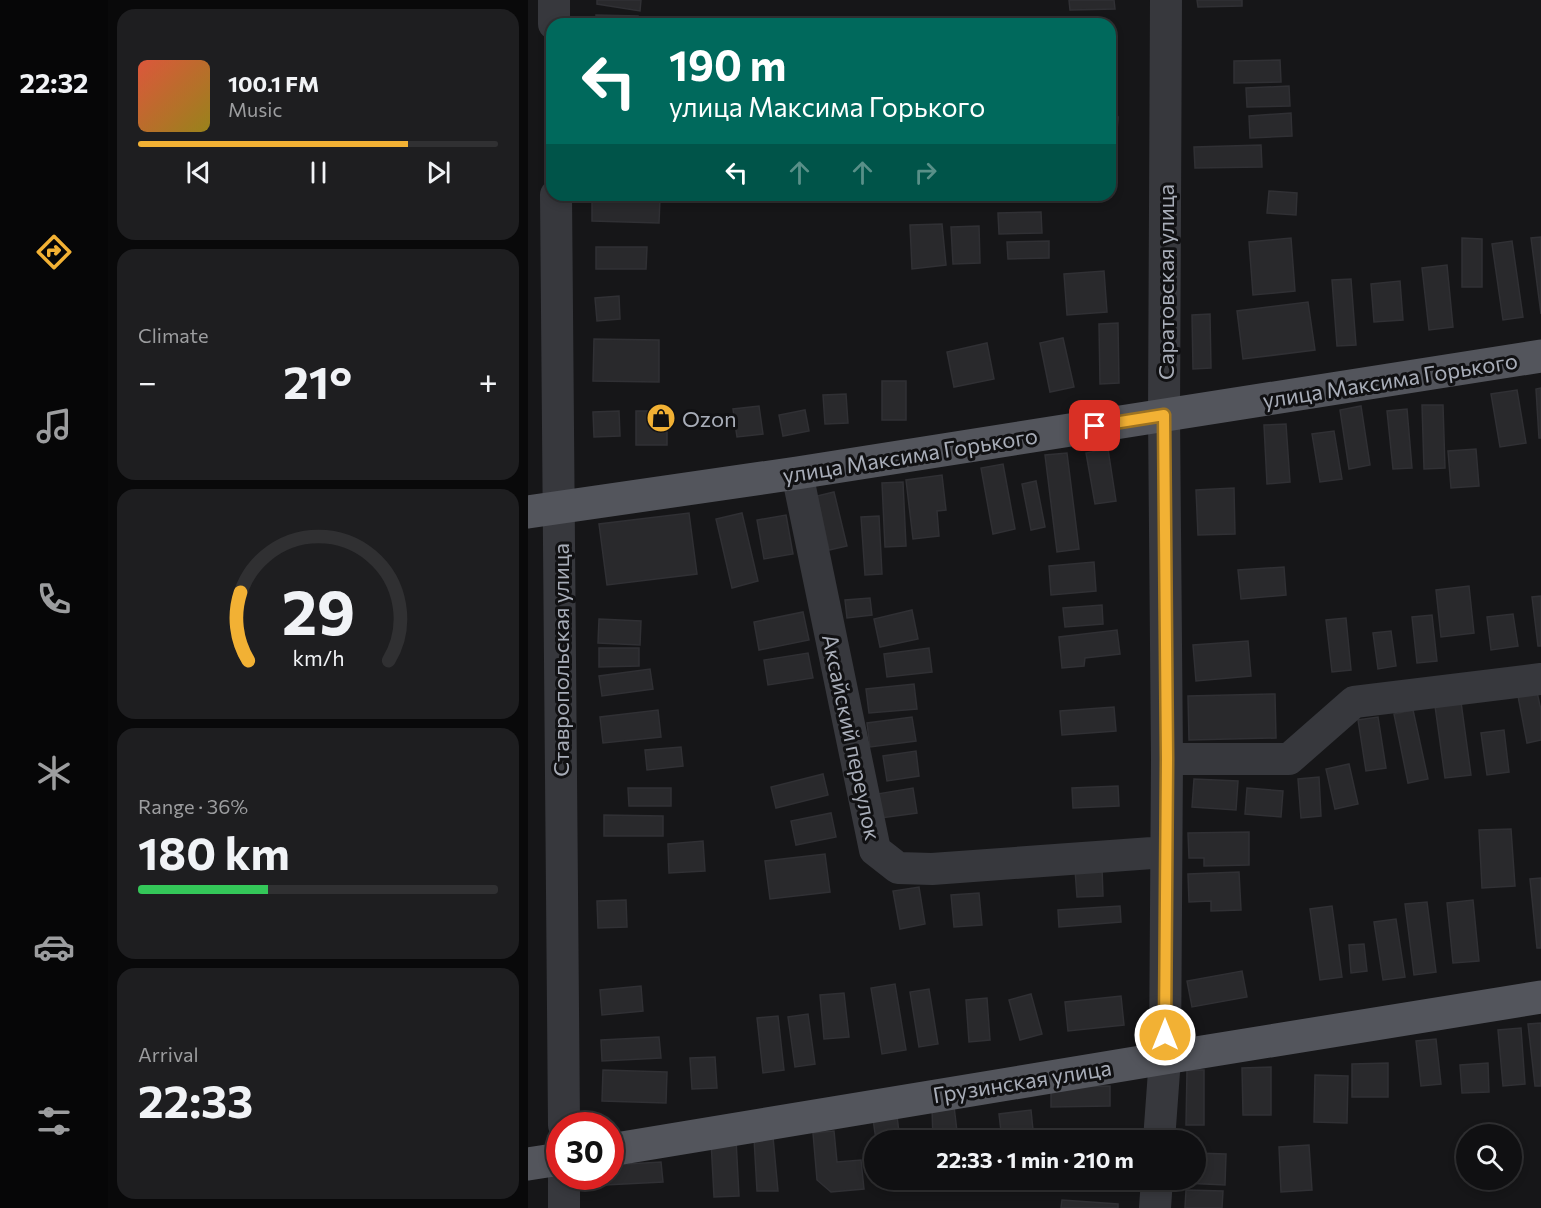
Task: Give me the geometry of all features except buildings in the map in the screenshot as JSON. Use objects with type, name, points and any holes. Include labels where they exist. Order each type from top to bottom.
[{"type":"main road","name":"улица Максима Горького","points":[[543,509],[797,473],[1541,356]]},
{"type":"main road","name":"Грузинская улица","points":[[624,1148],[1541,998]]},
{"type":"main road","points":[[528,1164],[546,1161]]},
{"type":"street","points":[[554,0],[554,18]]},
{"type":"street","name":"Саратовская улица","points":[[1160,1130],[1165,1058],[1167,759],[1164,415],[1166,0]]},
{"type":"street","name":"Ставропольская улица","points":[[556,201],[543,509],[564,1112]]},
{"type":"street","name":"Аксайский переулок","points":[[797,473],[875,850],[898,868],[932,869],[1166,852]]},
{"type":"street","points":[[1167,759],[1289,759],[1354,702],[1541,679]]},
{"type":"street","points":[[564,1190],[564,1208]]},
{"type":"street","points":[[1155,1208],[1156,1190]]},
{"type":"place","name":"Ozon","points":[[661,418]]},
{"type":"route","points":[[1095,426],[1164,415],[1167,759],[1165,1035]]}]
